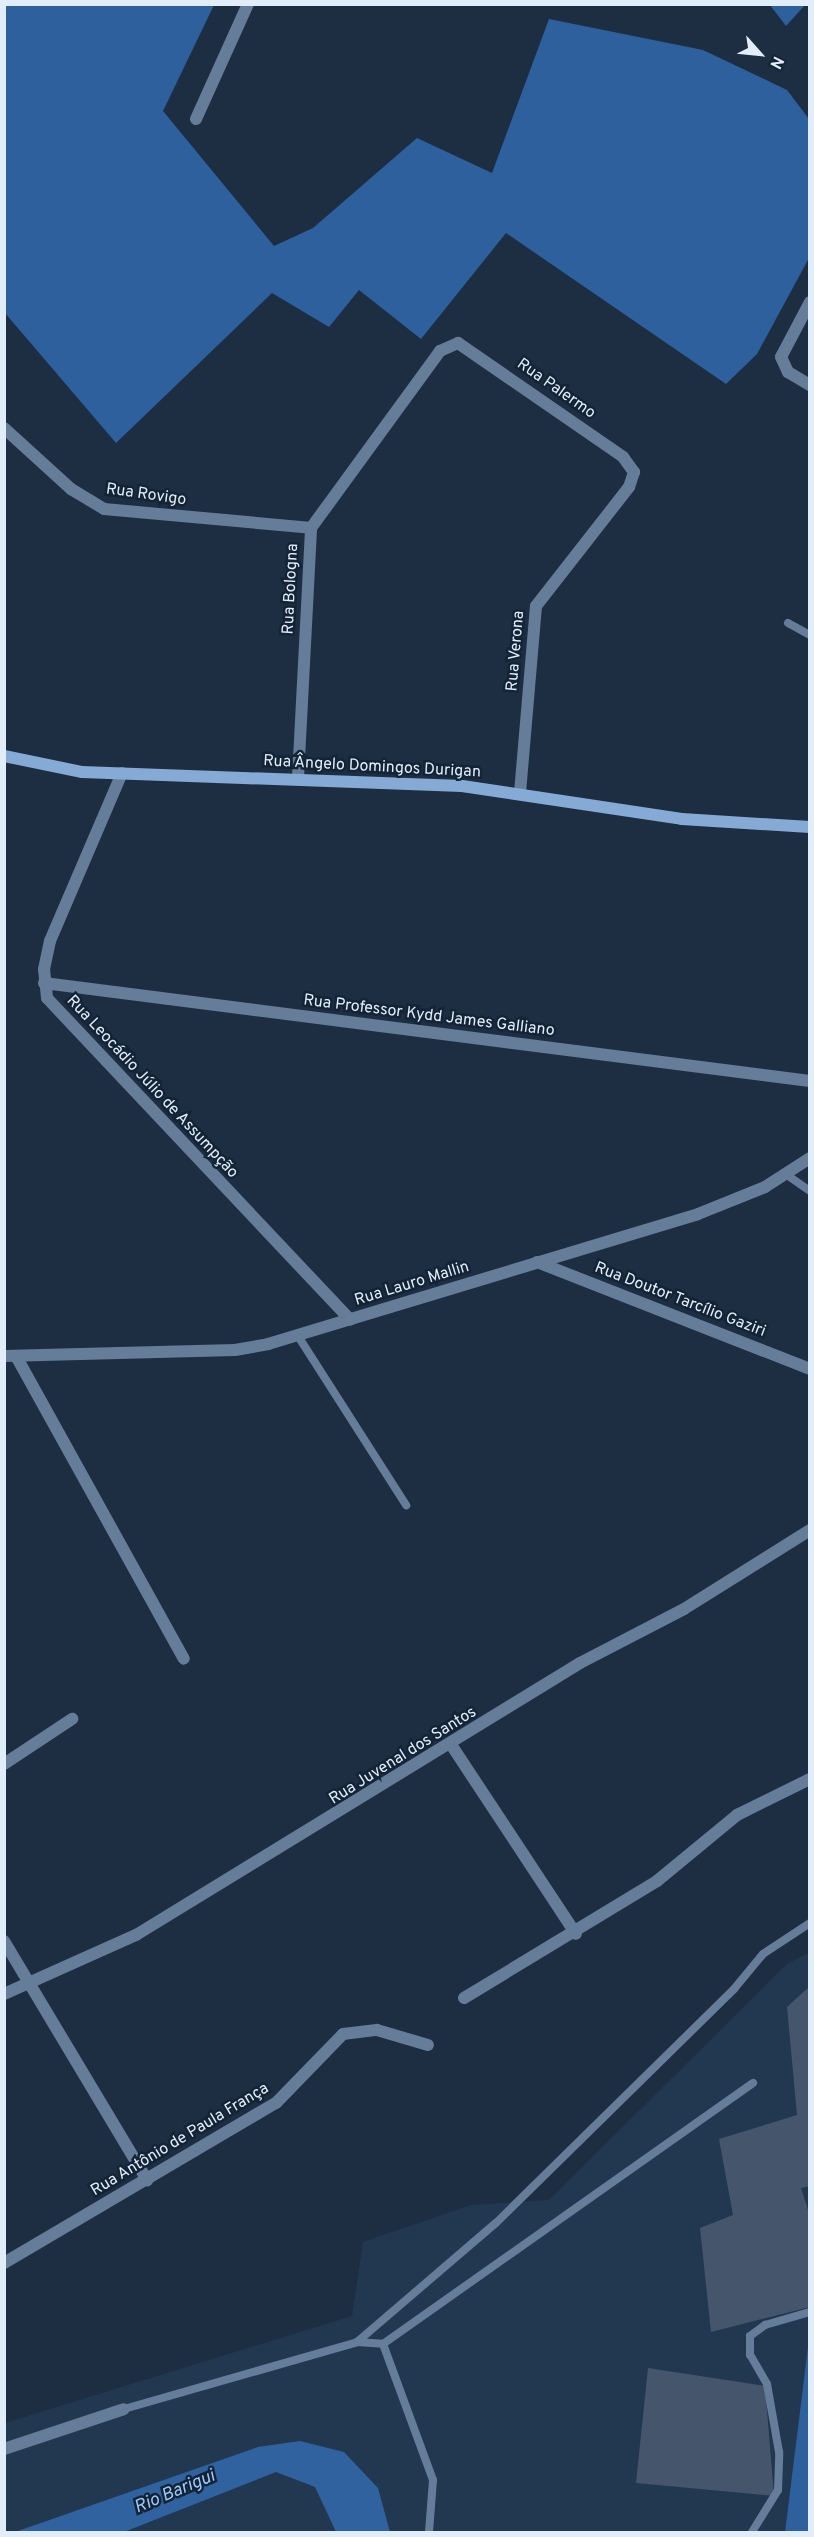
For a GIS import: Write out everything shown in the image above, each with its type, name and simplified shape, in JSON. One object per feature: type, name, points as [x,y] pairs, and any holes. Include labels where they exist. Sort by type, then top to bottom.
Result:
[{"type":"street","points":[[196,119],[248,4]]},
{"type":"street","points":[[810,303],[781,357],[788,372],[810,385]]},
{"type":"street","name":"Rua Palermo","points":[[452,343],[464,345],[623,457],[634,472]]},
{"type":"street","name":"Rua Bologna","points":[[297,778],[311,528],[440,351],[452,343]]},
{"type":"street","name":"Rua Rovigo","points":[[4,428],[71,489],[104,509],[311,528]]},
{"type":"street","name":"Rua Verona","points":[[520,794],[536,606],[629,488],[634,472]]},
{"type":"street","name":"Rua Ângelo Domingos Durigan","points":[[4,756],[52,768],[122,773],[297,778],[520,794],[682,819],[810,827]]},
{"type":"street","name":"Rua Leocádio Júlio de Assumpção","points":[[122,773],[50,941],[44,982],[55,1010],[350,1320]]},
{"type":"street","name":"Rua Professor Kydd James Galliano","points":[[44,982],[810,1081]]},
{"type":"street","name":"Rua Lauro Mallin","points":[[10,1356],[235,1350],[298,1336],[698,1214],[787,1175],[810,1158]]},
{"type":"street","name":"Rua Doutor Tarcílio Gaziri","points":[[537,1262],[810,1369]]},
{"type":"street","points":[[10,1356],[184,1659]]},
{"type":"street","name":"Rua Juvenal dos Santos","points":[[4,1994],[29,1980],[136,1935],[452,1746],[588,1658],[692,1604],[810,1530]]},
{"type":"street","points":[[4,1764],[72,1719]]},
{"type":"street","points":[[452,1746],[576,1934]]},
{"type":"street","points":[[464,1998],[576,1934],[673,1870],[737,1815],[810,1779]]},
{"type":"street","points":[[4,1941],[147,2180]]},
{"type":"street","name":"Rua Antônio de Paula França","points":[[4,2263],[285,2097],[343,2034],[377,2030],[428,2045]]},
{"type":"street","points":[[4,2449],[124,2409]]},
{"type":"lane","points":[[788,623],[810,635]]},
{"type":"lane","points":[[787,1175],[810,1191]]},
{"type":"lane","points":[[298,1336],[406,1505]]},
{"type":"lane","points":[[357,2342],[496,2223],[734,1989],[763,1954],[810,1923]]},
{"type":"lane","points":[[124,2409],[357,2342],[383,2344],[753,2082]]},
{"type":"lane","points":[[752,2532],[778,2490],[779,2452],[767,2384],[750,2355],[750,2336],[765,2325],[810,2312]]},
{"type":"lane","points":[[383,2344],[433,2480],[429,2532]]},
{"type":"shaded area","points":[[4,5],[214,5],[163,111],[274,246],[313,228],[417,138],[492,173],[549,19],[703,50],[787,90],[809,119],[809,258],[757,354],[726,384],[506,233],[421,339],[359,290],[329,327],[272,293],[116,443],[5,313]]},
{"type":"shaded area","points":[[770,5],[805,5],[786,26]]},
{"type":"shaded area","points":[[809,1953],[810,2339],[785,2532],[5,2532],[5,2423],[352,2316],[363,2242],[471,2205],[549,2200],[787,1964]]},
{"type":"shaded area","points":[[809,2339],[809,2532],[785,2532]]},
{"type":"water","name":"Rio Barigui","points":[[300,2441],[344,2452],[378,2488],[390,2532],[336,2532],[315,2487],[276,2472],[124,2532],[15,2532],[258,2447]]},
{"type":"building","points":[[810,1986],[810,2186],[801,2188],[810,2216],[810,2307],[711,2332],[700,2228],[733,2215],[719,2139],[797,2115],[787,2007]]},
{"type":"building","points":[[648,2368],[765,2386],[774,2496],[636,2483]]}]
